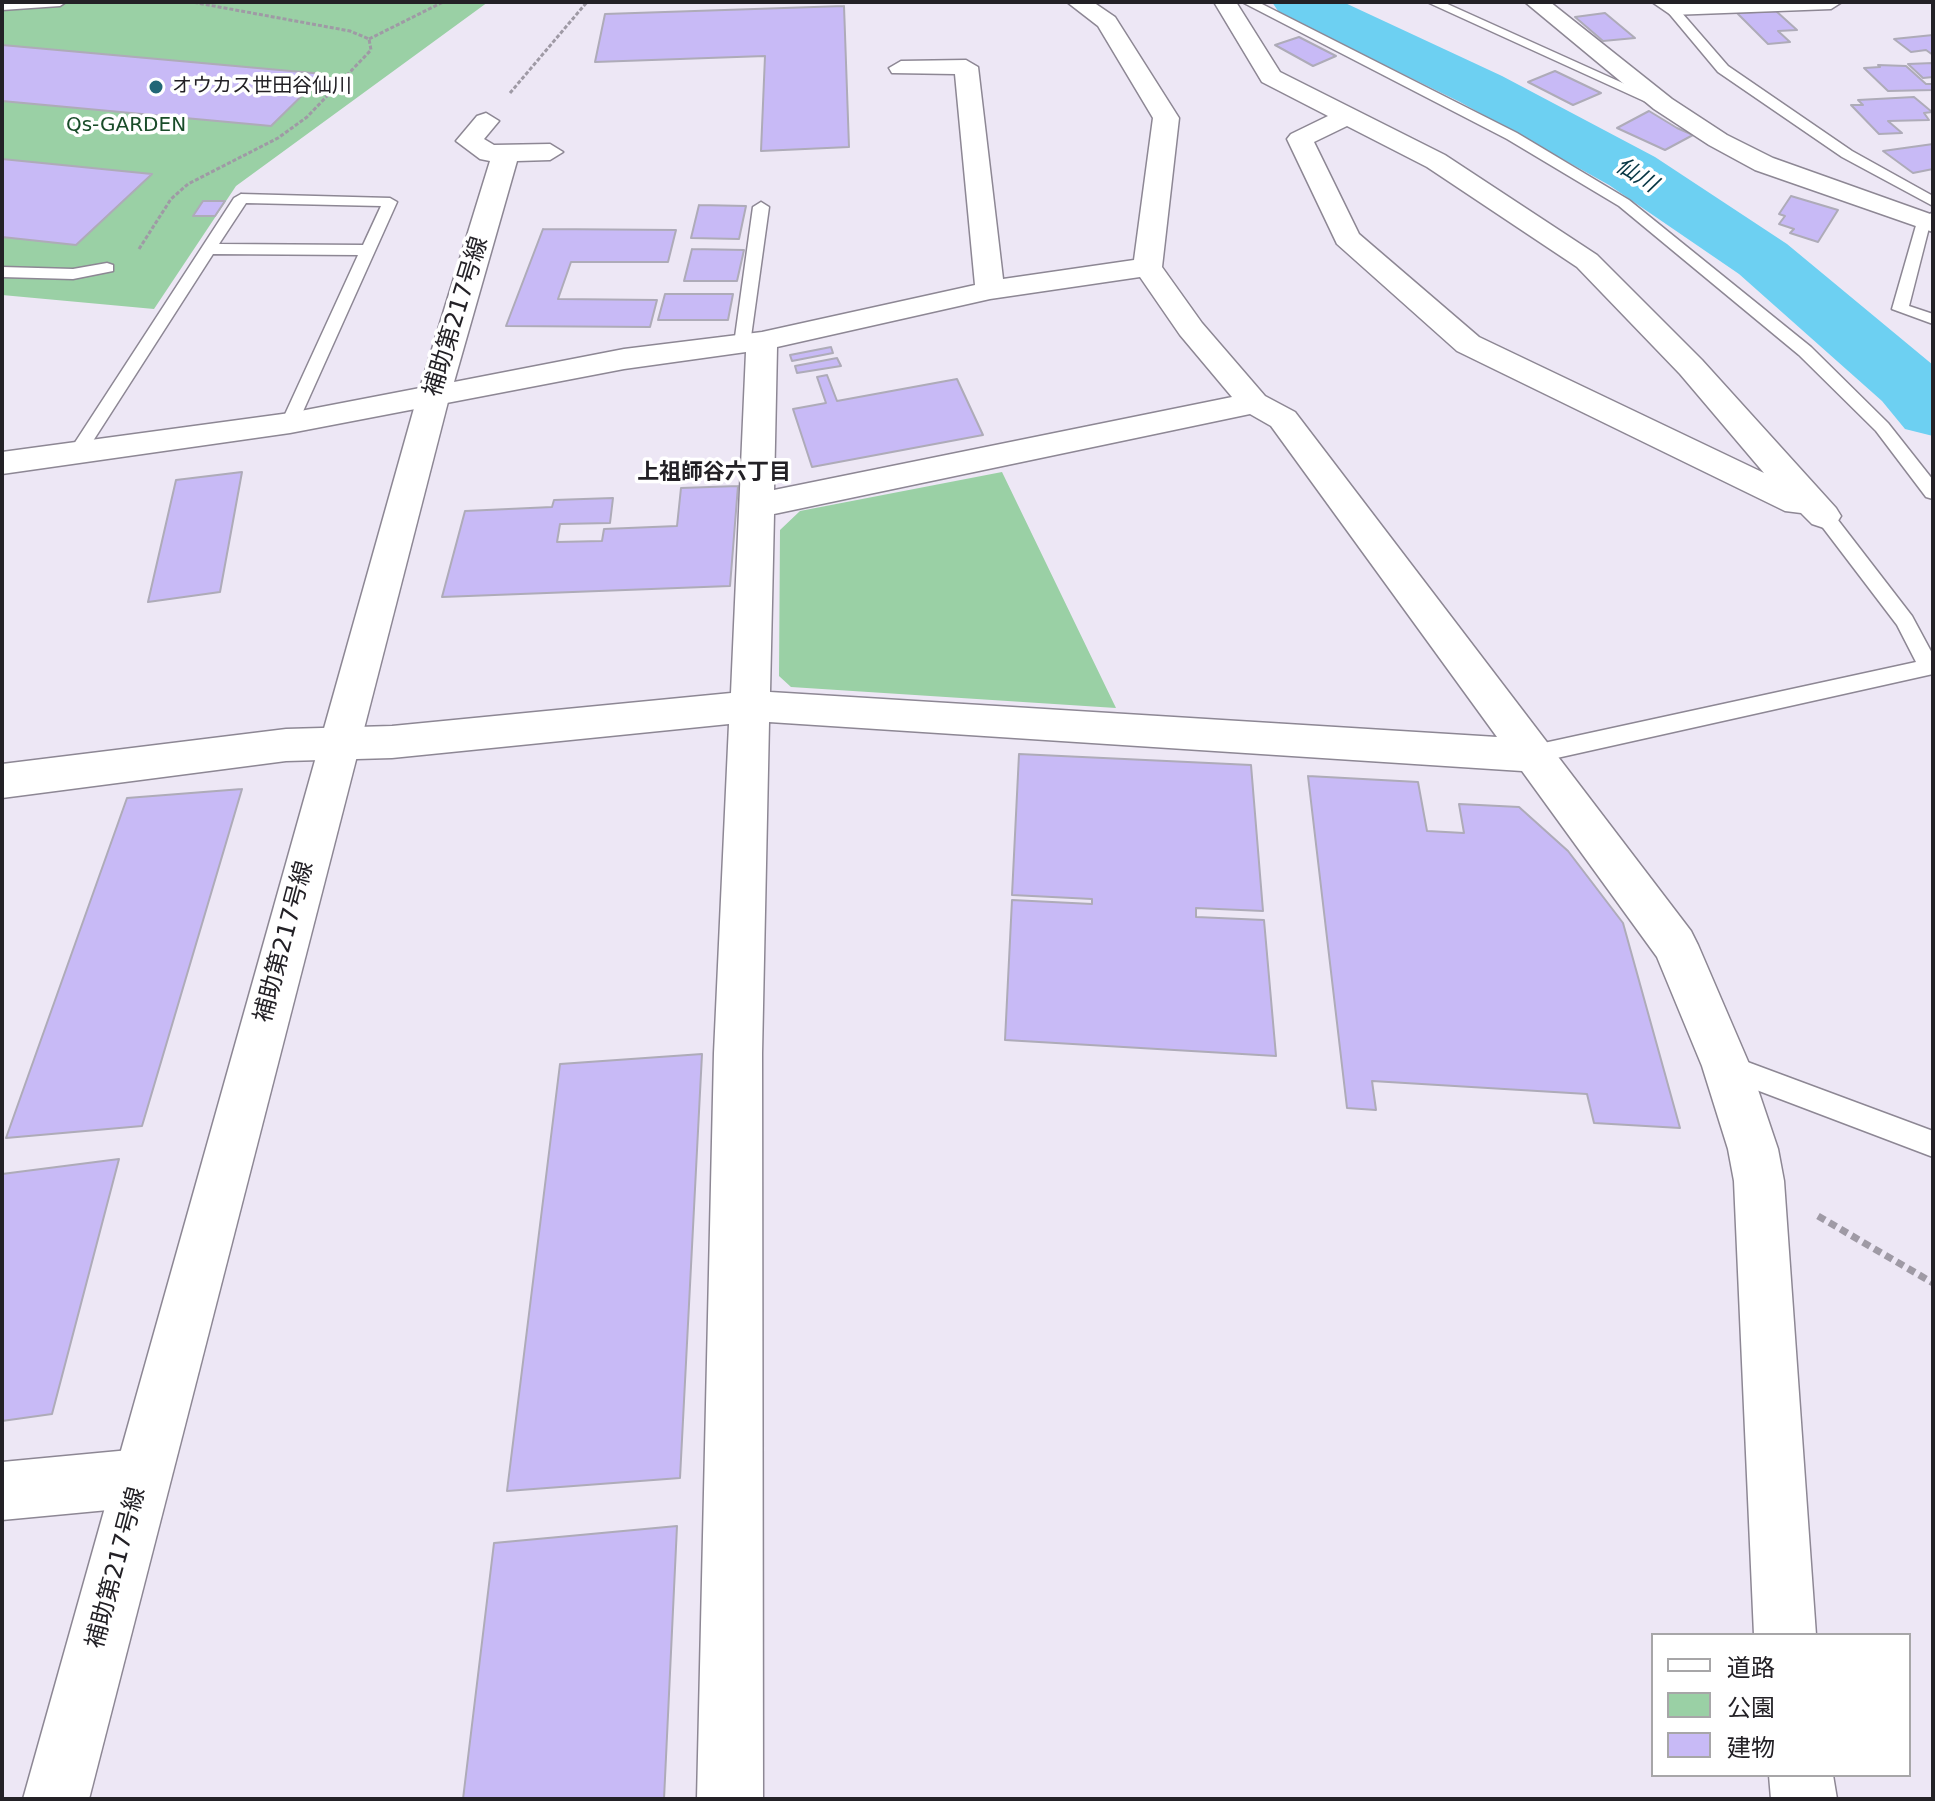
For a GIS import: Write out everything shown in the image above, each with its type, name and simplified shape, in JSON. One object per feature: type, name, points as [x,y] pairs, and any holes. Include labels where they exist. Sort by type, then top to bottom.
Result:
[{"type":"street","points":[[1078,2],[1107,22],[1166,118],[1148,267],[1191,329],[1254,403],[1283,419],[1530,755],[1675,945],[1726,1066],[1753,1149],[1759,1181],[1785,1633]]},
{"type":"street","points":[[1225,2],[1271,77],[1436,161],[1587,261],[1691,367],[1766,455],[1824,516]]},
{"type":"street","points":[[1536,2],[1696,128],[1764,164],[1931,216]]},
{"type":"street","points":[[1667,5],[1831,2]]},
{"type":"street","points":[[901,68],[966,67],[990,290]]},
{"type":"street","points":[[1347,116],[1300,139],[1347,238],[1468,344],[1824,516]]},
{"type":"street","points":[[486,121],[469,141],[489,153],[550,152]]},
{"type":"street","name":"補助第217号線","points":[[56,1799],[338,744],[434,394],[506,153]]},
{"type":"street","points":[[2,463],[290,423],[624,359],[752,342],[990,290],[1148,267]]},
{"type":"street","points":[[730,1799],[738,1053],[758,505],[752,342]]},
{"type":"street","points":[[758,505],[1254,403]]},
{"type":"street","points":[[2,781],[286,745],[392,742],[752,706],[1530,755]]},
{"type":"street","points":[[2,1491],[140,1478]]},
{"type":"street","points":[[1801,1777],[1804,1799]]},
{"type":"lane","points":[[2,6],[60,2]]},
{"type":"lane","points":[[1248,2],[1512,136],[1624,203],[1805,351],[1882,427],[1933,493]]},
{"type":"lane","points":[[1433,2],[1663,104]]},
{"type":"lane","points":[[1667,5],[1723,69],[1931,216],[1900,309],[1933,319]]},
{"type":"lane","points":[[78,451],[241,198],[390,202],[290,423]]},
{"type":"lane","points":[[752,342],[761,207]]},
{"type":"lane","points":[[208,249],[368,250]]},
{"type":"lane","points":[[2,272],[73,274],[107,268]]},
{"type":"lane","points":[[1530,755],[1929,667],[1905,621],[1824,516]]},
{"type":"lane","points":[[1726,1066],[1933,1144]]},
{"type":"path","points":[[192,2],[350,31],[369,39],[443,2]]},
{"type":"path","points":[[486,121],[587,2]]},
{"type":"path","points":[[107,268],[139,249],[171,199],[188,184],[225,162],[278,138],[307,117],[371,50],[369,39]]},
{"type":"path","points":[[1759,1181],[1933,1283]]},
{"type":"green space","name":"Qs-GARDEN","points":[[2,2],[488,2],[236,186],[154,309],[2,295]]},
{"type":"green space","points":[[1002,472],[1116,708],[791,687],[779,676],[780,530],[800,511]]},
{"type":"building","points":[[844,6],[849,147],[761,151],[765,56],[595,62],[605,14]]},
{"type":"building","points":[[1776,11],[1797,30],[1778,31],[1790,42],[1768,44],[1737,13]]},
{"type":"building","points":[[1605,13],[1635,38],[1603,41],[1575,17]]},
{"type":"building","points":[[1933,35],[1933,55],[1926,50],[1911,52],[1894,39]]},
{"type":"building","points":[[1299,37],[1336,56],[1313,66],[1275,45]]},
{"type":"building","name":"オウカス世田谷仙川","points":[[2,45],[324,74],[271,126],[2,101]]},
{"type":"building","points":[[1933,63],[1933,77],[1923,78],[1908,64]]},
{"type":"building","points":[[1878,65],[1906,66],[1926,84],[1933,84],[1933,90],[1888,91],[1864,68],[1880,67]]},
{"type":"building","points":[[1555,71],[1601,93],[1573,105],[1528,82]]},
{"type":"building","points":[[1914,97],[1932,112],[1924,113],[1929,120],[1888,121],[1902,133],[1879,134],[1851,105],[1863,105],[1858,100]]},
{"type":"building","points":[[1649,111],[1693,135],[1665,150],[1617,128]]},
{"type":"building","points":[[1933,144],[1933,169],[1913,173],[1883,151]]},
{"type":"building","points":[[2,159],[152,174],[76,245],[2,237]]},
{"type":"building","points":[[1791,196],[1838,210],[1818,242],[1790,233],[1794,229],[1779,224],[1785,216],[1779,214]]},
{"type":"building","points":[[203,201],[225,201],[215,216],[193,216]]},
{"type":"building","points":[[699,205],[746,206],[739,239],[691,238]]},
{"type":"building","points":[[543,229],[676,230],[668,262],[571,262],[558,299],[657,300],[650,327],[506,326]]},
{"type":"building","points":[[692,249],[744,250],[737,281],[684,281]]},
{"type":"building","points":[[665,294],[733,294],[728,320],[658,320]]},
{"type":"building","points":[[831,347],[833,353],[792,361],[790,355]]},
{"type":"building","points":[[837,358],[841,366],[797,373],[795,366]]},
{"type":"building","points":[[827,375],[837,401],[957,379],[983,435],[812,467],[793,409],[826,403],[817,377]]},
{"type":"building","points":[[242,472],[220,592],[148,602],[176,480]]},
{"type":"building","points":[[738,486],[730,586],[442,597],[465,511],[552,507],[554,500],[613,498],[610,523],[560,524],[557,542],[602,541],[604,529],[677,526],[681,488]]},
{"type":"building","points":[[1019,754],[1251,765],[1263,911],[1196,908],[1196,917],[1264,920],[1276,1056],[1005,1040],[1012,900],[1092,904],[1092,899],[1012,895]]},
{"type":"building","points":[[1308,776],[1418,782],[1427,831],[1464,833],[1459,804],[1519,807],[1568,851],[1623,923],[1680,1128],[1594,1123],[1587,1094],[1372,1081],[1376,1110],[1347,1108]]},
{"type":"building","points":[[242,789],[142,1126],[6,1138],[127,798]]},
{"type":"building","points":[[702,1054],[680,1478],[507,1491],[560,1064]]},
{"type":"building","points":[[119,1159],[52,1414],[2,1421],[2,1174]]},
{"type":"building","points":[[677,1526],[664,1799],[463,1799],[494,1543]]},
{"type":"waterway","name":"仙川","points":[[1299,2],[1481,89],[1632,171],[1763,259],[1909,384],[1933,411]]},
{"type":"place","name":"オウカス世田谷仙川","points":[[156,87]]},
{"type":"district","name":"上祖師谷六丁目","points":[[714,473]]}]
